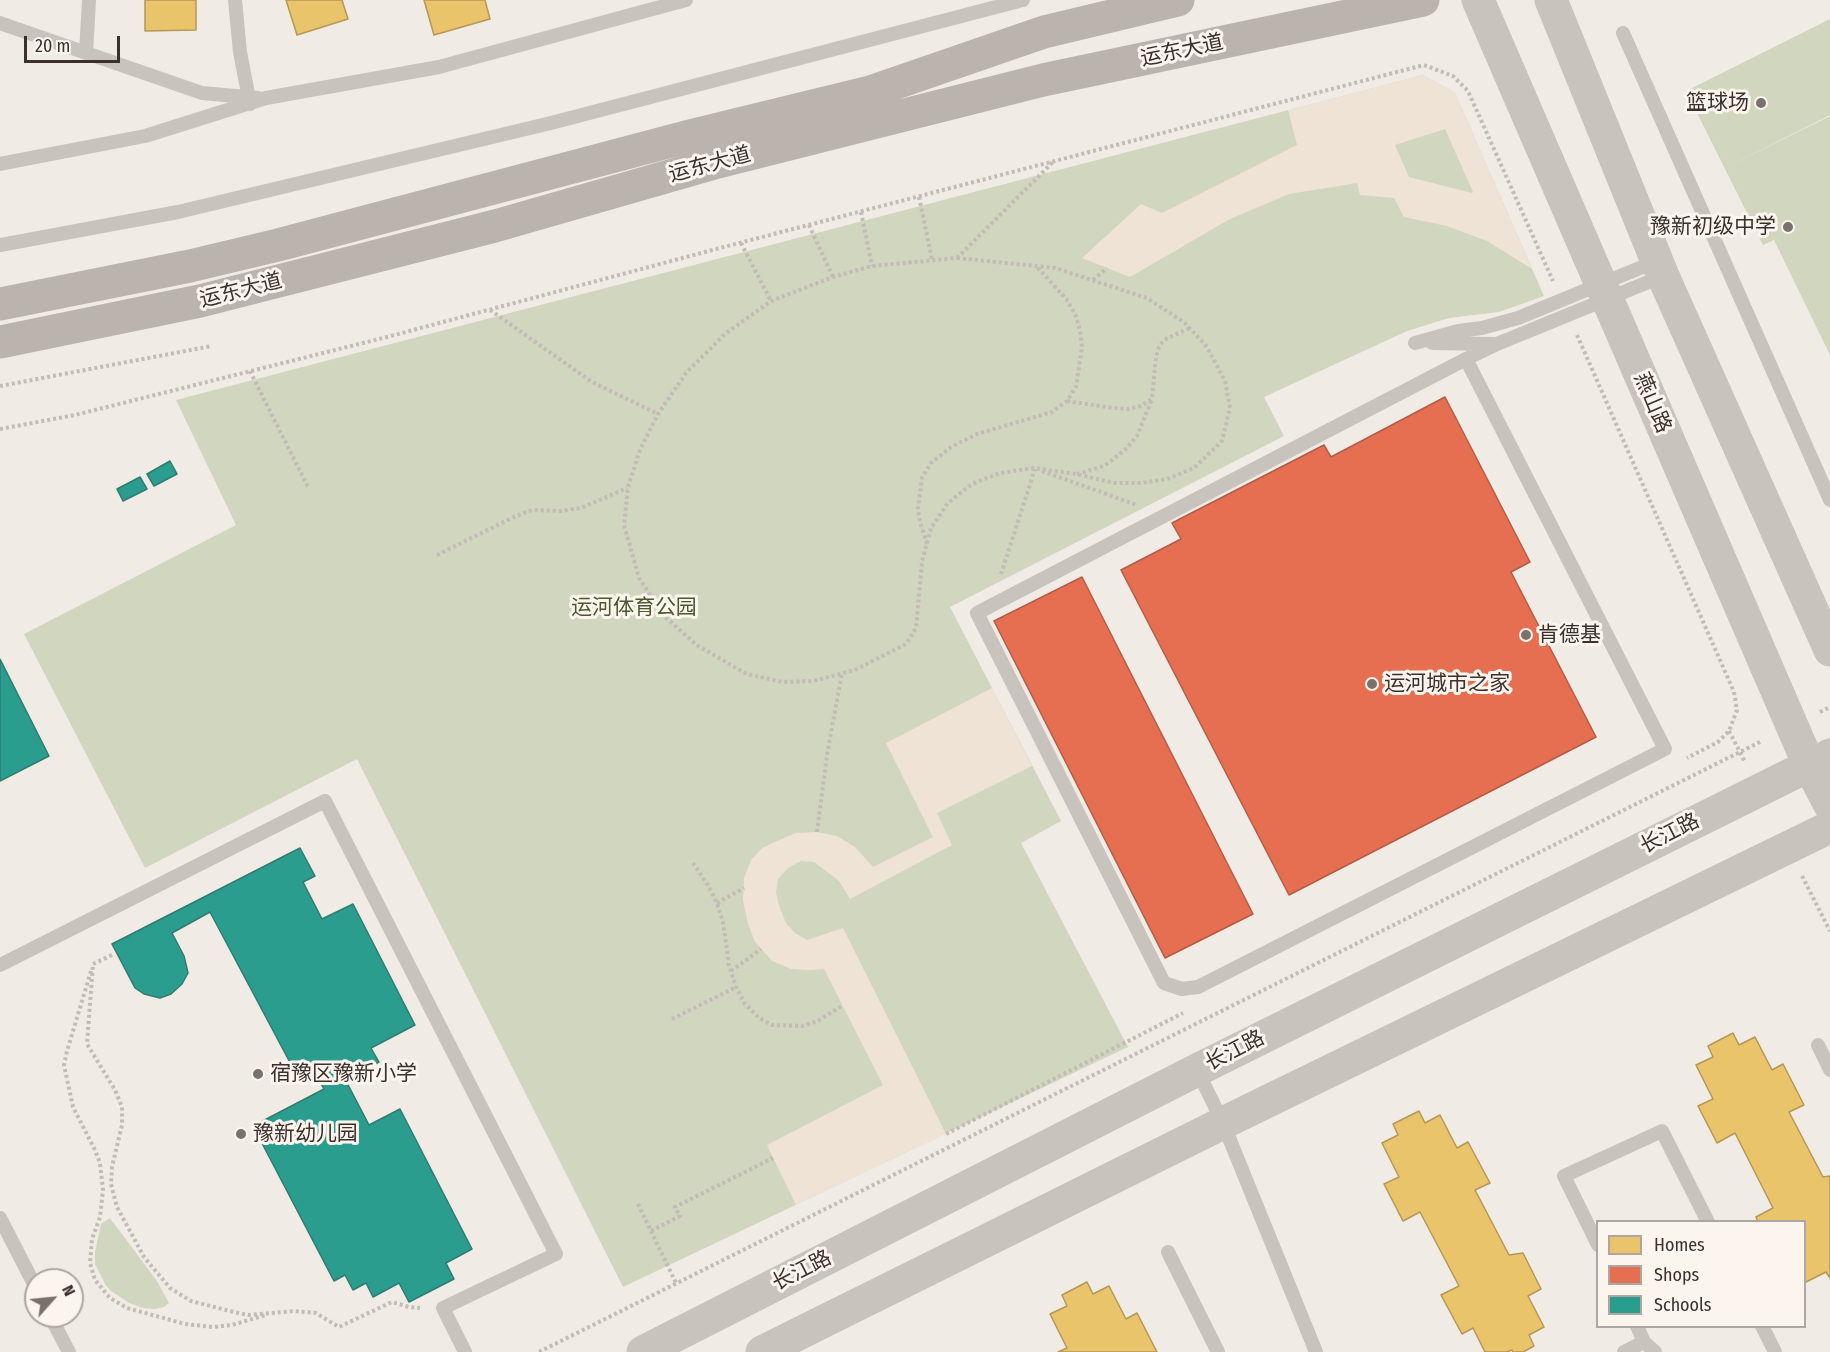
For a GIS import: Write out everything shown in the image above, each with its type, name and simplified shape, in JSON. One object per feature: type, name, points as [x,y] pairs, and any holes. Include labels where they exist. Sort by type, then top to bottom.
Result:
[{"type":"main road","name":"运东大道","points":[[0,304],[190,266],[278,245],[690,136],[870,92],[1044,32],[1178,0]]},
{"type":"main road","name":"运东大道","points":[[0,342],[200,302],[495,226],[718,162],[1044,80],[1423,0]]},
{"type":"street","name":"燕山路","points":[[1478,0],[1792,726],[1819,760],[1830,805]]},
{"type":"street","points":[[1551,0],[1660,268],[1830,650]]},
{"type":"street","name":"长江路","points":[[643,1352],[1197,1070],[1819,760]]},
{"type":"street","points":[[762,1352],[1223,1123],[1830,827]]},
{"type":"lane","points":[[86,53],[88,0]]},
{"type":"lane","points":[[235,0],[240,52],[249,100]]},
{"type":"lane","points":[[0,164],[145,136],[249,100],[439,67],[686,0]]},
{"type":"lane","points":[[0,245],[178,212],[551,123],[1023,0]]},
{"type":"lane","points":[[0,23],[202,93],[249,100]]},
{"type":"lane","points":[[1623,33],[1830,500]]},
{"type":"lane","points":[[1497,344],[1415,343],[1458,331],[1482,328],[1518,318],[1562,301],[1603,292],[1660,268]]},
{"type":"lane","points":[[1466,359],[1665,749],[1198,987],[1182,989],[1164,983],[977,613],[1466,359],[1568,315],[1603,292]]},
{"type":"lane","points":[[1497,344],[1518,318]]},
{"type":"lane","points":[[0,965],[325,801],[556,1254],[442,1308],[465,1352]]},
{"type":"lane","points":[[1818,1045],[1830,1070]]},
{"type":"lane","points":[[1197,1070],[1223,1123],[1316,1352]]},
{"type":"lane","points":[[1596,1241],[1564,1176],[1662,1131],[1707,1220]]},
{"type":"lane","points":[[0,1218],[26,1268]]},
{"type":"lane","points":[[1168,1252],[1218,1352]]},
{"type":"lane","points":[[56,1328],[69,1352]]},
{"type":"lane","points":[[1638,1328],[1644,1342],[1654,1352]]},
{"type":"lane","points":[[1763,1328],[1775,1352]]},
{"type":"lane","points":[[1624,1352],[1644,1342]]},
{"type":"path","points":[[0,429],[75,415],[490,310],[1424,65],[1453,76],[1468,91],[1562,301]]},
{"type":"path","points":[[957,258],[1053,162]]},
{"type":"path","points":[[919,197],[932,259]]},
{"type":"path","points":[[861,212],[872,266]]},
{"type":"path","points":[[809,225],[833,277]]},
{"type":"path","points":[[741,243],[771,301]]},
{"type":"path","points":[[957,258],[1055,268],[1147,298],[1190,328],[1207,347],[1225,381],[1230,408],[1222,441],[1194,468],[1167,479],[1141,483],[1114,483],[1076,474],[1034,468],[1000,473],[972,484],[948,503],[931,528],[922,562],[916,627],[906,644],[855,670],[813,681],[782,682],[747,674],[698,646],[664,617],[639,578],[624,525],[628,487],[640,450],[658,414],[686,373],[725,334],[771,301],[833,277],[872,266],[932,259],[957,258]]},
{"type":"path","points":[[927,544],[918,508],[922,478],[931,464],[951,447],[977,434],[1053,412],[1067,401],[1076,387],[1082,347],[1076,316],[1067,300],[1037,266]]},
{"type":"path","points":[[1093,280],[1107,268]]},
{"type":"path","points":[[490,310],[592,382],[658,414]]},
{"type":"path","points":[[1568,315],[1734,692],[1737,710],[1729,731],[1718,742],[1686,758]]},
{"type":"path","points":[[1076,474],[1104,465],[1125,450],[1141,429],[1152,399],[1159,347],[1164,340],[1190,328]]},
{"type":"path","points":[[0,386],[212,346]]},
{"type":"path","points":[[250,371],[308,487]]},
{"type":"path","points":[[1067,401],[1128,409],[1141,406],[1152,399]]},
{"type":"path","points":[[1034,468],[1166,516]]},
{"type":"path","points":[[991,606],[1034,468]]},
{"type":"path","points":[[437,555],[532,510],[561,511],[581,508],[628,487]]},
{"type":"path","points":[[817,832],[827,755],[842,673]]},
{"type":"path","points":[[539,1352],[1830,707]]},
{"type":"path","points":[[693,864],[717,903],[736,987],[745,1004],[759,1018],[772,1025],[802,1026],[818,1020],[843,1005]]},
{"type":"path","points":[[717,903],[744,888]]},
{"type":"path","points":[[731,971],[761,948]]},
{"type":"path","points":[[111,955],[93,964],[64,1065],[73,1107],[100,1163],[103,1190],[100,1217],[92,1239],[90,1263],[95,1280],[110,1298],[127,1308],[156,1317],[213,1327],[274,1313]]},
{"type":"path","points":[[93,964],[87,1044],[115,1090],[122,1107],[122,1125],[112,1167],[111,1184],[117,1207],[144,1257],[170,1288],[191,1301],[216,1308],[248,1315],[294,1311],[316,1313],[339,1327],[392,1302],[409,1307],[442,1308]]},
{"type":"path","points":[[672,1019],[736,987]]},
{"type":"path","points":[[946,1134],[1188,1011]]},
{"type":"path","points":[[651,1231],[680,1216],[675,1207],[773,1158]]},
{"type":"path","points":[[103,1190],[111,1184]]},
{"type":"path","points":[[638,1204],[676,1283]]},
{"type":"green space","name":"豫新初级中学","points":[[1830,19],[1830,115],[1727,167],[1830,116],[1830,355],[1774,240],[1763,245],[1686,91]]},
{"type":"green space","name":"运河体育公园","points":[[1423,75],[1455,93],[1544,296],[1499,312],[1449,318],[1407,331],[1264,397],[1284,436],[950,607],[1061,821],[1021,843],[1128,1047],[623,1287],[357,759],[145,868],[24,634],[236,525],[176,400]]},
{"type":"green space","points":[[110,1218],[157,1281],[169,1303],[164,1307],[143,1308],[129,1303],[105,1284],[95,1264],[95,1252],[101,1224]]},
{"type":"shaded area","points":[[1423,75],[1455,93],[1532,269],[1487,241],[1447,226],[1404,217],[1394,198],[1360,195],[1357,183],[1289,194],[1230,219],[1130,277],[1082,258],[1141,204],[1162,213],[1297,145],[1288,110]],"holes":[[[1445,129],[1473,192],[1409,177],[1395,145]]]},
{"type":"shaded area","points":[[992,688],[1032,766],[937,813],[952,845],[850,899],[839,881],[814,862],[801,861],[788,868],[778,879],[776,892],[779,906],[786,923],[795,933],[807,940],[843,928],[946,1134],[796,1205],[767,1145],[883,1085],[824,969],[791,969],[772,961],[755,942],[743,900],[744,878],[751,860],[762,848],[795,833],[817,832],[837,836],[855,847],[873,867],[933,837],[886,743]]},
{"type":"building: Homes","points":[[145,0],[196,0],[196,30],[145,31]]},
{"type":"building: Homes","points":[[286,0],[342,0],[348,19],[297,35]]},
{"type":"building: Homes","points":[[424,0],[485,0],[490,19],[434,35]]},
{"type":"building: Homes","points":[[1733,1033],[1739,1045],[1755,1037],[1772,1070],[1783,1064],[1804,1105],[1789,1112],[1823,1177],[1830,1176],[1830,1278],[1826,1272],[1806,1282],[1806,1220],[1757,1220],[1756,1217],[1773,1208],[1735,1133],[1717,1143],[1698,1106],[1713,1099],[1696,1065],[1713,1057],[1708,1046]]},
{"type":"building: Homes","points":[[1419,1111],[1425,1123],[1440,1115],[1457,1148],[1468,1142],[1490,1183],[1475,1190],[1509,1255],[1523,1253],[1541,1289],[1528,1296],[1544,1327],[1529,1335],[1534,1346],[1523,1352],[1512,1350],[1485,1352],[1473,1328],[1462,1334],[1441,1295],[1459,1286],[1420,1212],[1403,1221],[1384,1184],[1399,1177],[1382,1143],[1398,1135],[1393,1124]]},
{"type":"building: Homes","points":[[1087,1282],[1093,1294],[1109,1286],[1126,1319],[1137,1313],[1157,1352],[1058,1352],[1067,1348],[1050,1314],[1067,1306],[1062,1295]]},
{"type":"building: Shops","points":[[1445,397],[1530,562],[1511,572],[1596,737],[1289,895],[1121,570],[1181,539],[1172,523],[1324,445],[1331,457]]},
{"type":"building: Shops","points":[[1082,577],[1253,914],[1165,958],[994,621]]},
{"type":"building: Schools","points":[[170,461],[177,474],[154,486],[147,474]]},
{"type":"building: Schools","points":[[140,477],[147,489],[123,501],[117,489]]},
{"type":"building: Schools","points":[[0,659],[49,756],[0,781]]},
{"type":"building: Schools","points":[[300,848],[315,876],[303,882],[322,919],[353,904],[415,1025],[371,1048],[379,1062],[345,1079],[369,1125],[400,1109],[472,1249],[446,1263],[454,1279],[409,1302],[399,1283],[373,1297],[366,1283],[353,1290],[345,1275],[334,1281],[253,1126],[324,1089],[316,1075],[306,1080],[299,1068],[294,1070],[210,912],[172,933],[184,956],[188,973],[182,984],[171,994],[160,998],[144,994],[135,988],[112,944]]},
{"type":"place","name":"篮球场","points":[[1761,103]]},
{"type":"place","name":"豫新初级中学","points":[[1788,227]]},
{"type":"place","name":"肯德基","points":[[1526,635]]},
{"type":"place","name":"运河城市之家","points":[[1372,684]]},
{"type":"place","name":"宿豫区豫新小学","points":[[258,1074]]},
{"type":"place","name":"豫新幼儿园","points":[[241,1134]]}]
